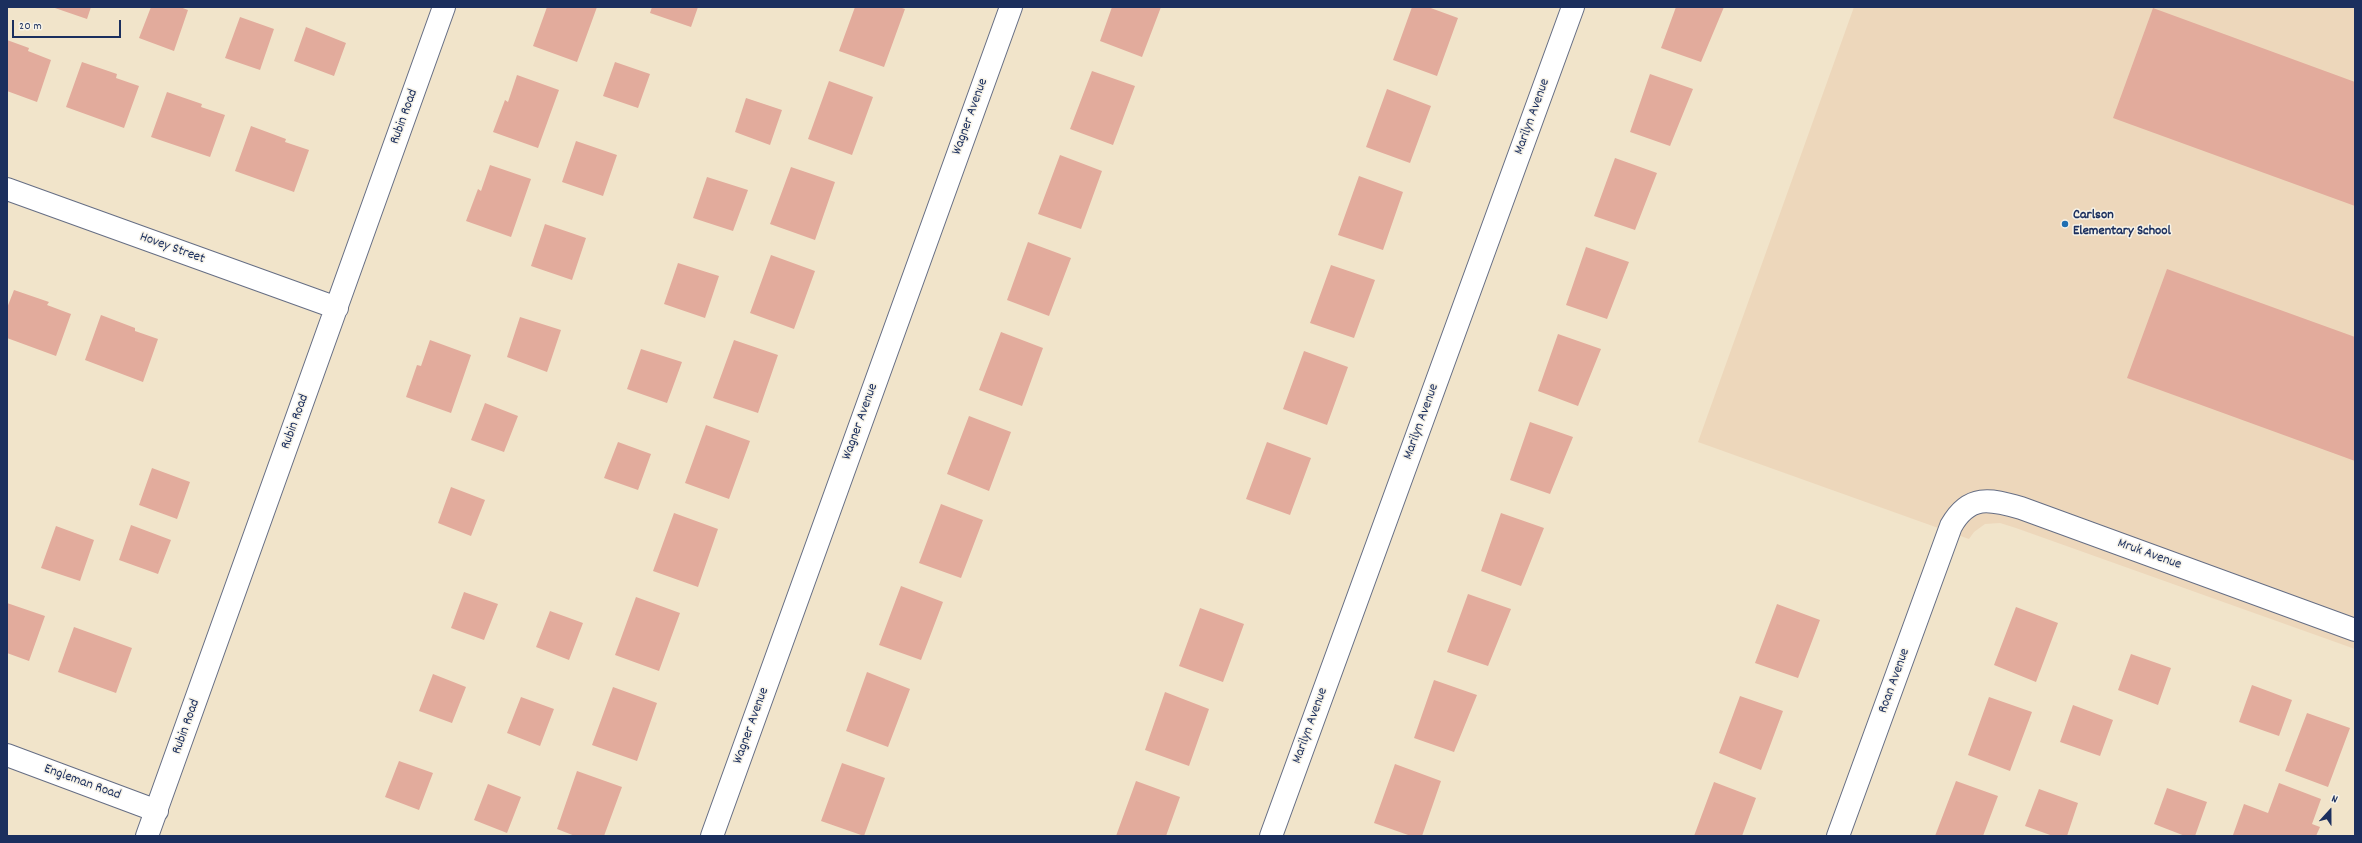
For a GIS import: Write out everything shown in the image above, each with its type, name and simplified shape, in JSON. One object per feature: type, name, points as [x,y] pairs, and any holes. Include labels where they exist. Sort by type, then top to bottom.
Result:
[{"type":"street","name":"Rubin Road","points":[[147,836],[444,7]]},
{"type":"street","name":"Wagner Avenue","points":[[712,836],[1011,7]]},
{"type":"street","name":"Marilyn Avenue","points":[[1271,836],[1573,7]]},
{"type":"street","name":"Hovey Street","points":[[7,189],[337,308]]},
{"type":"street","name":"Mruk Avenue","points":[[1951,526],[1962,509],[1972,503],[1987,500],[2006,504],[2355,630]]},
{"type":"street","name":"Roan Avenue","points":[[1838,836],[1951,526]]},
{"type":"street","name":"Engleman Road","points":[[7,755],[157,811]]},
{"type":"shaded area","name":"Carlson Elementary School","points":[[1854,7],[2355,7],[2355,649],[2016,528],[2000,523],[1985,524],[1974,532],[1969,539],[1698,442]]},
{"type":"building","points":[[52,7],[91,7],[87,19]]},
{"type":"building","points":[[151,7],[180,7],[188,10],[174,51],[139,38]]},
{"type":"building","points":[[547,7],[597,7],[577,62],[533,46]]},
{"type":"building","points":[[652,7],[698,7],[691,27],[650,13]]},
{"type":"building","points":[[855,7],[899,7],[905,9],[884,67],[839,51]]},
{"type":"building","points":[[1112,7],[1161,7],[1142,57],[1100,41]]},
{"type":"building","points":[[1412,7],[1428,7],[1458,18],[1437,76],[1393,60]]},
{"type":"building","points":[[1676,7],[1724,7],[1701,62],[1661,48]]},
{"type":"building","points":[[2153,8],[2355,82],[2355,206],[2113,118]]},
{"type":"building","points":[[240,17],[274,29],[260,70],[225,58]]},
{"type":"building","points":[[306,27],[346,43],[334,76],[294,61]]},
{"type":"building","points":[[7,40],[29,48],[28,51],[51,60],[37,102],[7,91]]},
{"type":"building","points":[[82,62],[117,74],[116,78],[139,86],[124,128],[66,107]]},
{"type":"building","points":[[615,62],[650,74],[638,108],[603,96]]},
{"type":"building","points":[[1092,71],[1135,86],[1113,145],[1070,129]]},
{"type":"building","points":[[1650,74],[1693,89],[1670,146],[1630,132]]},
{"type":"building","points":[[517,75],[559,90],[538,148],[493,132],[505,100],[508,102]]},
{"type":"building","points":[[829,81],[873,97],[852,155],[808,139]]},
{"type":"building","points":[[1387,89],[1431,106],[1410,163],[1366,147]]},
{"type":"building","points":[[167,92],[202,104],[201,107],[225,115],[210,157],[151,137]]},
{"type":"building","points":[[746,98],[782,110],[770,145],[735,132]]},
{"type":"building","points":[[251,126],[286,139],[285,142],[309,150],[294,192],[235,171]]},
{"type":"building","points":[[576,141],[617,155],[603,196],[562,182]]},
{"type":"building","points":[[1060,155],[1102,171],[1081,229],[1038,214]]},
{"type":"building","points":[[1615,158],[1657,173],[1635,230],[1594,216]]},
{"type":"building","points":[[490,165],[531,179],[511,237],[466,221],[478,189],[481,191]]},
{"type":"building","points":[[791,167],[835,182],[815,240],[770,224]]},
{"type":"building","points":[[1359,176],[1403,192],[1383,250],[1338,235]]},
{"type":"building","points":[[707,177],[748,190],[733,231],[693,218]]},
{"type":"building","points":[[545,224],[586,238],[572,280],[531,266]]},
{"type":"building","points":[[1028,242],[1071,258],[1049,316],[1007,300]]},
{"type":"building","points":[[1586,247],[1629,262],[1607,319],[1566,305]]},
{"type":"building","points":[[771,255],[815,271],[794,329],[750,313]]},
{"type":"building","points":[[678,263],[719,276],[705,318],[664,304]]},
{"type":"building","points":[[1331,265],[1375,280],[1354,338],[1310,323]]},
{"type":"building","points":[[2167,269],[2355,337],[2355,461],[2127,378]]},
{"type":"building","points":[[14,290],[49,302],[47,305],[71,314],[56,356],[7,338],[7,308]]},
{"type":"building","points":[[101,315],[135,328],[135,331],[158,339],[143,382],[85,360]]},
{"type":"building","points":[[520,317],[561,330],[547,372],[507,357]]},
{"type":"building","points":[[1001,332],[1043,348],[1022,406],[979,390]]},
{"type":"building","points":[[1558,334],[1601,349],[1578,406],[1538,391]]},
{"type":"building","points":[[430,340],[471,355],[451,413],[406,397],[417,365],[421,366]]},
{"type":"building","points":[[734,340],[778,355],[758,413],[713,398]]},
{"type":"building","points":[[641,349],[682,362],[667,403],[627,389]]},
{"type":"building","points":[[1304,351],[1348,367],[1327,425],[1283,409]]},
{"type":"building","points":[[485,403],[518,416],[504,452],[471,440]]},
{"type":"building","points":[[969,416],[1011,432],[989,491],[947,474]]},
{"type":"building","points":[[1530,422],[1573,437],[1550,494],[1510,480]]},
{"type":"building","points":[[706,425],[750,441],[729,499],[685,483]]},
{"type":"building","points":[[618,442],[651,454],[638,490],[604,478]]},
{"type":"building","points":[[1267,442],[1311,458],[1290,515],[1246,499]]},
{"type":"building","points":[[152,468],[190,482],[177,519],[139,505]]},
{"type":"building","points":[[451,487],[485,500],[471,536],[438,523]]},
{"type":"building","points":[[941,504],[983,520],[961,578],[919,563]]},
{"type":"building","points":[[674,513],[718,529],[698,587],[653,571]]},
{"type":"building","points":[[1501,513],[1544,528],[1521,586],[1481,571]]},
{"type":"building","points":[[131,525],[171,540],[158,574],[119,560]]},
{"type":"building","points":[[56,526],[94,540],[80,581],[41,568]]},
{"type":"building","points":[[901,586],[943,602],[921,660],[879,645]]},
{"type":"building","points":[[464,592],[498,604],[484,640],[451,628]]},
{"type":"building","points":[[1468,594],[1511,609],[1488,666],[1447,652]]},
{"type":"building","points":[[636,597],[680,613],[659,671],[615,655]]},
{"type":"building","points":[[7,603],[45,616],[29,661],[7,653]]},
{"type":"building","points":[[1777,604],[1820,620],[1798,678],[1755,663]]},
{"type":"building","points":[[2016,607],[2058,623],[2036,682],[1994,665]]},
{"type":"building","points":[[1200,608],[1244,624],[1223,682],[1179,666]]},
{"type":"building","points":[[550,611],[583,623],[569,660],[536,647]]},
{"type":"building","points":[[74,627],[132,648],[116,693],[58,672]]},
{"type":"building","points":[[2131,654],[2171,668],[2158,705],[2118,690]]},
{"type":"building","points":[[867,672],[910,689],[888,747],[846,731]]},
{"type":"building","points":[[433,674],[466,687],[452,723],[419,711]]},
{"type":"building","points":[[1434,680],[1477,695],[1454,752],[1414,738]]},
{"type":"building","points":[[2252,685],[2292,700],[2279,736],[2239,722]]},
{"type":"building","points":[[613,687],[657,703],[637,761],[592,745]]},
{"type":"building","points":[[1165,692],[1209,709],[1189,766],[1145,750]]},
{"type":"building","points":[[1740,696],[1783,711],[1761,770],[1719,753]]},
{"type":"building","points":[[521,697],[554,709],[540,746],[507,733]]},
{"type":"building","points":[[1989,697],[2032,712],[2010,771],[1968,755]]},
{"type":"building","points":[[2073,705],[2113,720],[2100,756],[2060,742]]},
{"type":"building","points":[[2307,713],[2350,728],[2328,787],[2285,771]]},
{"type":"building","points":[[399,761],[433,773],[419,810],[385,797]]},
{"type":"building","points":[[842,763],[885,778],[864,836],[821,821]]},
{"type":"building","points":[[1395,764],[1441,781],[1422,836],[1411,836],[1374,823]]},
{"type":"building","points":[[577,771],[622,787],[604,836],[575,836],[557,829]]},
{"type":"building","points":[[1136,781],[1180,797],[1166,836],[1116,836]]},
{"type":"building","points":[[1956,781],[1998,796],[1983,836],[1935,836]]},
{"type":"building","points":[[1714,782],[1756,798],[1742,836],[1694,836]]},
{"type":"building","points":[[2279,783],[2321,799],[2312,824],[2320,827],[2316,836],[2233,835],[2244,804],[2268,813]]},
{"type":"building","points":[[488,784],[521,797],[507,833],[474,820]]},
{"type":"building","points":[[2167,788],[2207,802],[2195,836],[2185,836],[2154,824]]},
{"type":"building","points":[[2039,789],[2078,803],[2067,836],[2053,836],[2025,826]]},
{"type":"place","name":"Carlson Elementary School","points":[[2065,224]]}]
